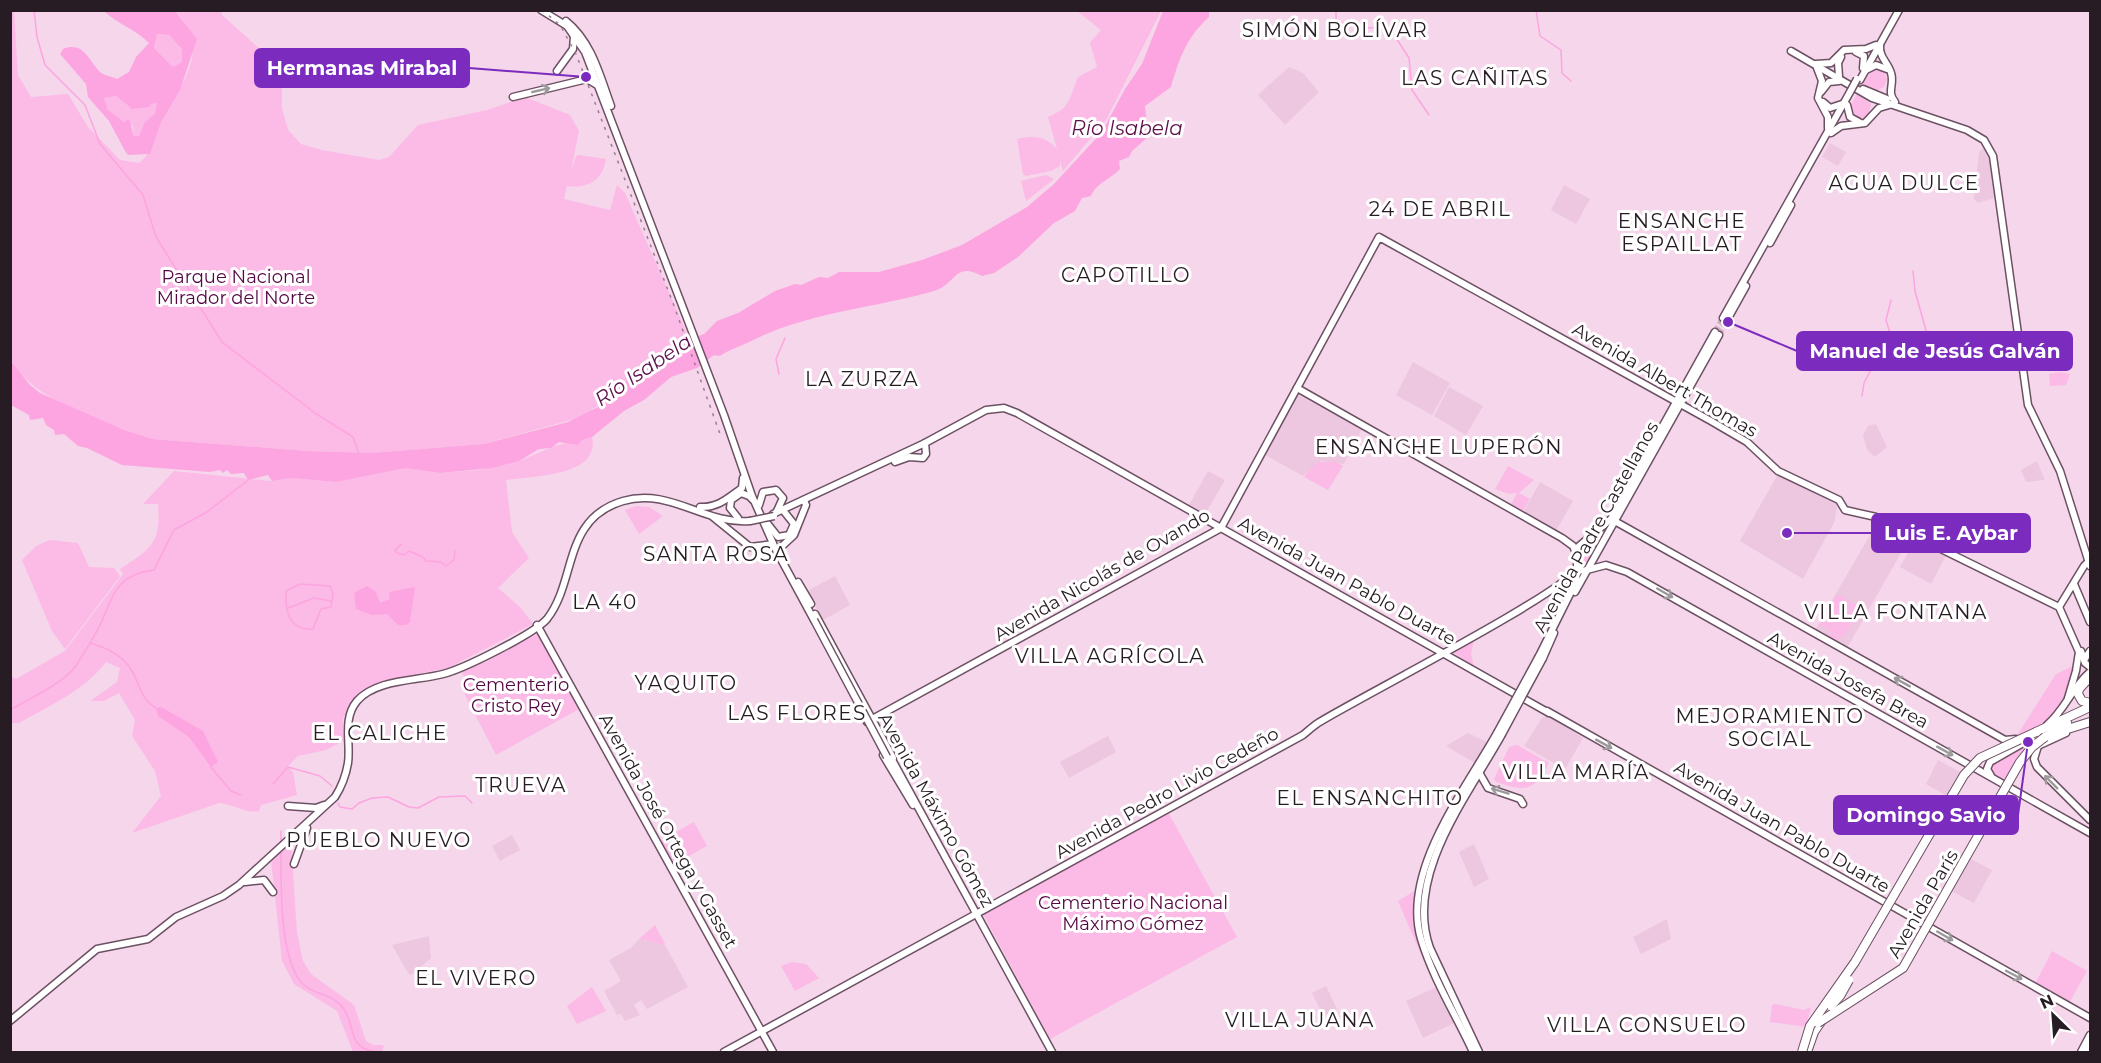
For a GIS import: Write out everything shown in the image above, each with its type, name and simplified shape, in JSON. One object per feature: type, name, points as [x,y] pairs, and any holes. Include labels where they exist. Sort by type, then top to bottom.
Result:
[{"type":"highway","points":[[2088,680],[2079,689],[2079,696],[2082,701],[2091,703]]},
{"type":"highway","points":[[1806,1052],[1815,1028],[1824,1017],[1887,980],[1906,965],[2020,762],[2045,731],[2091,707]]},
{"type":"highway","points":[[1810,1026],[1855,962],[1968,769],[1980,758],[2091,715]]},
{"type":"highway","points":[[2045,731],[2087,723]]},
{"type":"highway","points":[[1828,1008],[1844,990],[1855,962]]},
{"type":"highway","points":[[1806,1052],[1810,1026],[1844,972]]},
{"type":"highway","points":[[1806,1052],[1818,1025],[1849,1004]]},
{"type":"main road","points":[[541,10],[556,18],[574,33],[585,52],[652,220]]},
{"type":"main road","points":[[548,10],[561,16],[576,28],[590,49],[725,415]]},
{"type":"main road","points":[[1725,319],[1897,10]]},
{"type":"main road","points":[[557,71],[573,49],[574,33]]},
{"type":"main road","points":[[1815,65],[1831,63],[1844,50],[1866,49],[1879,44]]},
{"type":"main road","points":[[1879,44],[1880,54],[1891,73],[1890,94],[1894,104]]},
{"type":"main road","points":[[1839,76],[1838,63],[1842,56],[1850,52],[1864,56],[1865,69]]},
{"type":"main road","points":[[1815,65],[1867,93],[1874,107],[1865,121],[1859,122],[1850,117],[1846,103]]},
{"type":"main road","points":[[1815,65],[1867,93],[1967,130],[1981,138],[1993,156],[2031,408],[2058,460],[2090,561],[2059,607],[2079,652],[2078,664],[2068,698]]},
{"type":"main road","points":[[1815,65],[1821,75],[1818,99],[1828,117],[1830,131]]},
{"type":"main road","points":[[1865,69],[1876,65],[1883,66],[1888,70],[1890,78],[1884,90],[1867,93]]},
{"type":"main road","points":[[513,97],[587,79],[596,83],[600,90]]},
{"type":"main road","points":[[1846,103],[1830,108],[1823,102],[1821,93],[1824,87],[1832,81],[1847,83]]},
{"type":"main road","points":[[1830,131],[1841,126],[1865,123],[1879,108],[1894,104]]},
{"type":"main road","name":"Avenida Nicolás de Ovando","points":[[870,721],[1221,528],[1379,237]]},
{"type":"main road","name":"Avenida Albert Thomas","points":[[1379,237],[1747,442],[1778,471],[1839,500],[1845,510],[1876,517],[2059,607]]},
{"type":"main road","name":"Avenida Padre Castellanos","points":[[1541,657],[1571,593],[1579,580],[1589,571],[1614,520],[1717,333]]},
{"type":"main road","points":[[1297,388],[1562,538],[1574,546],[1576,556]]},
{"type":"main road","name":"Avenida Juan Pablo Duarte","points":[[805,501],[925,443],[983,411],[1004,408],[1017,413],[2091,1018]]},
{"type":"main road","name":"Avenida Máximo Gómez","points":[[725,415],[742,468],[773,544],[796,583]]},
{"type":"main road","name":"Avenida Máximo Gómez","points":[[725,415],[757,504]]},
{"type":"main road","points":[[729,431],[729,443]]},
{"type":"main road","name":"Avenida Juan Pablo Duarte","points":[[805,501],[901,459],[923,458],[926,454],[925,443]]},
{"type":"main road","points":[[700,507],[716,506],[742,489],[742,468]]},
{"type":"main road","points":[[738,519],[730,507],[734,497],[745,494],[757,504],[763,492],[776,490],[783,498],[778,513]]},
{"type":"main road","points":[[10,1019],[97,949],[148,939],[176,917],[223,896],[239,885],[328,803],[340,786],[348,764],[349,717],[362,697],[397,683],[450,672],[538,625],[548,617],[557,601],[575,544],[589,524],[609,505],[623,499],[654,493],[738,519],[750,520]]},
{"type":"main road","points":[[623,499],[656,497],[732,521],[750,520],[778,513],[805,501]]},
{"type":"main road","points":[[779,549],[795,533],[805,501]]},
{"type":"main road","points":[[708,513],[750,547],[773,544]]},
{"type":"main road","points":[[766,525],[778,537],[789,536],[794,524],[778,513]]},
{"type":"main road","points":[[750,520],[740,530],[741,537],[749,545],[762,541],[766,525]]},
{"type":"main road","points":[[1614,520],[2005,740],[2045,731]]},
{"type":"main road","name":"Avenida Padre Castellanos","points":[[1499,734],[1579,580],[1576,556],[1578,547],[1591,534],[1614,520]]},
{"type":"main road","name":"Avenida Máximo Gómez","points":[[766,525],[914,805],[1051,1053]]},
{"type":"main road","points":[[1562,538],[1576,541],[1602,531],[1606,538]]},
{"type":"main road","name":"Avenida Josefa Brea","points":[[1589,571],[1606,565],[1627,572],[2091,834]]},
{"type":"main road","points":[[1578,567],[1583,571],[1589,571]]},
{"type":"main road","name":"Avenida Pedro Livio Cedeño","points":[[724,1053],[1293,740],[1321,721],[1444,653],[1549,591],[1574,575],[1578,567]]},
{"type":"main road","points":[[1549,591],[1579,580]]},
{"type":"main road","points":[[796,583],[914,805]]},
{"type":"main road","points":[[2074,584],[2091,622]]},
{"type":"main road","points":[[1564,585],[1569,586],[1571,593]]},
{"type":"main road","name":"Avenida José Ortega y Gasset","points":[[538,625],[772,1053]]},
{"type":"main road","points":[[2075,643],[2084,660],[2091,667]]},
{"type":"main road","points":[[2084,660],[2091,651]]},
{"type":"main road","points":[[1994,779],[1987,772],[1990,762],[2045,731],[2061,710],[2074,687],[2091,672]]},
{"type":"main road","points":[[2087,723],[2038,746],[2034,759],[2037,767],[2091,820]]},
{"type":"main road","points":[[1971,766],[2045,731]]},
{"type":"main road","points":[[1459,1017],[1427,940],[1423,900],[1432,861],[1480,774],[1499,734]]},
{"type":"main road","points":[[1479,1052],[1464,1027],[1421,938],[1417,913],[1419,889],[1433,845],[1499,734]]},
{"type":"main road","points":[[1806,1052],[1808,1026],[1828,1008],[1840,992],[1971,766],[1980,757],[2016,739]]},
{"type":"main road","name":"Avenida París","points":[[1849,1004],[1900,973],[1929,927],[2007,786],[2023,760],[2038,746]]},
{"type":"main road","points":[[1480,774],[1488,788],[1520,799],[1523,804]]},
{"type":"main road","points":[[288,806],[316,808],[328,803]]},
{"type":"main road","points":[[294,864],[302,836],[313,817]]},
{"type":"main road","points":[[20,1011],[92,948],[105,943],[135,940],[146,936],[174,914],[230,888],[261,864]]},
{"type":"main road","points":[[239,885],[252,879],[264,880],[273,892]]},
{"type":"main road","points":[[1464,1027],[1473,1053]]},
{"type":"main road","points":[[2081,1053],[2091,1035]]},
{"type":"main road","points":[[2087,1053],[2091,1046]]},
{"type":"shaded area","points":[[1289,67],[1303,73],[1319,92],[1285,125],[1258,95]]},
{"type":"shaded area","points":[[1830,143],[1846,152],[1838,166],[1822,157]]},
{"type":"shaded area","points":[[1987,146],[1993,161],[1997,197],[1978,203],[1974,199],[1979,152]]},
{"type":"shaded area","points":[[1564,185],[1590,199],[1576,224],[1551,210]]},
{"type":"shaded area","points":[[1413,362],[1450,383],[1432,415],[1396,395]]},
{"type":"shaded area","points":[[1449,387],[1483,406],[1466,435],[1434,416]]},
{"type":"shaded area","points":[[1296,394],[1362,429],[1344,464],[1321,461],[1303,476],[1265,455]]},
{"type":"shaded area","points":[[1876,424],[1887,447],[1875,457],[1867,450],[1863,435],[1868,426]]},
{"type":"shaded area","points":[[2037,461],[2045,480],[2026,482],[2021,470]]},
{"type":"shaded area","points":[[1208,471],[1225,480],[1205,514],[1189,505]]},
{"type":"shaded area","points":[[1778,474],[1837,503],[1835,521],[1803,579],[1740,541]]},
{"type":"shaded area","points":[[1540,482],[1573,501],[1556,531],[1523,513]]},
{"type":"shaded area","points":[[1878,521],[1910,537],[1847,648],[1815,630]]},
{"type":"shaded area","points":[[1917,537],[1948,552],[1931,584],[1900,567]]},
{"type":"shaded area","points":[[835,576],[850,605],[823,620],[807,591]]},
{"type":"shaded area","points":[[1549,716],[1583,738],[1565,769],[1524,746],[1542,718]]},
{"type":"shaded area","points":[[1468,733],[1487,742],[1475,763],[1446,746]]},
{"type":"shaded area","points":[[1108,736],[1116,752],[1069,778],[1060,762]]},
{"type":"shaded area","points":[[1938,760],[1962,773],[1947,796],[1926,784]]},
{"type":"shaded area","points":[[512,835],[520,850],[500,861],[492,846]]},
{"type":"shaded area","points":[[1474,844],[1489,879],[1474,887],[1459,852]]},
{"type":"shaded area","points":[[1969,858],[1992,870],[1974,903],[1951,891]]},
{"type":"shaded area","points":[[1667,919],[1671,939],[1641,954],[1633,937]]},
{"type":"shaded area","points":[[429,936],[431,958],[411,975],[392,945]]},
{"type":"shaded area","points":[[639,939],[665,945],[688,987],[647,1009],[641,1000],[634,1005],[640,1015],[625,1021],[621,1014],[617,1015],[604,991],[621,981],[609,960],[631,948]]},
{"type":"shaded area","points":[[1326,986],[1337,1009],[1323,1016],[1312,993]]},
{"type":"shaded area","points":[[1439,986],[1456,1022],[1423,1038],[1406,1001]]},
{"type":"green space","name":"Parque Nacional Mirador del Norte","points":[[10,11],[14,11],[18,75],[31,97],[68,94],[88,127],[120,160],[139,163],[148,154],[160,123],[190,67],[192,40],[186,26],[175,11],[221,11],[222,15],[270,58],[282,76],[282,108],[288,130],[301,144],[322,150],[379,160],[389,157],[418,125],[487,110],[525,97],[570,115],[579,131],[571,171],[576,156],[606,159],[598,178],[582,186],[567,186],[564,199],[610,210],[617,185],[625,193],[690,340],[639,375],[632,376],[604,402],[578,418],[484,444],[371,453],[308,451],[152,439],[138,436],[67,406],[34,386],[11,360]]},
{"type":"green space","points":[[1077,11],[1161,11],[1106,120],[1063,171],[1060,161],[1060,166],[1051,171],[1026,176],[1023,174],[1017,139],[1029,137],[1044,139],[1057,149],[1048,117],[1056,114],[1065,106],[1078,77],[1097,67],[1090,43],[1101,30]]},
{"type":"green space","points":[[157,34],[169,35],[182,49],[182,62],[173,67],[154,48]]},
{"type":"green space","points":[[1874,68],[1884,70],[1887,79],[1884,87],[1876,91],[1862,85]]},
{"type":"green space","points":[[1857,94],[1871,104],[1869,114],[1863,119],[1852,115],[1850,106]]},
{"type":"green space","points":[[116,96],[129,107],[158,103],[155,114],[145,123],[139,136],[134,136],[133,126],[118,119],[105,104],[104,98]]},
{"type":"green space","points":[[1046,175],[1054,179],[1026,201],[1021,181]]},
{"type":"green space","points":[[2060,372],[2070,374],[2066,385],[2050,386],[2049,374]]},
{"type":"green space","points":[[592,437],[592,450],[586,460],[575,467],[547,475],[506,480],[512,532],[529,558],[498,588],[520,607],[533,624],[448,668],[396,678],[358,693],[343,718],[343,741],[326,750],[298,756],[288,766],[293,772],[297,795],[261,805],[259,811],[254,812],[219,803],[132,833],[161,796],[155,771],[132,736],[135,720],[119,693],[104,701],[90,701],[117,682],[120,668],[106,662],[88,681],[66,697],[19,723],[11,723],[11,676],[16,679],[65,651],[123,574],[120,569],[152,543],[158,528],[158,504],[143,504],[174,471],[271,481],[290,478],[336,482],[406,468],[440,473],[477,470],[519,461],[566,443],[578,445],[582,440]]},
{"type":"green space","points":[[1319,462],[1336,462],[1343,466],[1328,490],[1304,477]]},
{"type":"green space","points":[[1508,466],[1534,480],[1519,493],[1530,499],[1523,511],[1511,504],[1517,493],[1509,494],[1495,489]]},
{"type":"green space","points":[[636,506],[649,507],[663,516],[639,534],[625,510]]},
{"type":"green space","points":[[1607,525],[1609,526],[1588,569],[1580,567],[1580,548]]},
{"type":"green space","points":[[50,540],[78,543],[89,567],[114,568],[120,576],[65,649],[52,631],[22,560],[36,546]]},
{"type":"green space","points":[[1837,594],[1861,608],[1843,638],[1832,632],[1839,637],[1837,641],[1829,636],[1831,632],[1819,625]]},
{"type":"green space","name":"Cementerio Cristo Rey","points":[[539,633],[581,708],[496,755],[465,695],[464,689],[467,683],[461,670],[478,661],[484,663]]},
{"type":"green space","points":[[1474,639],[1471,654],[1474,667],[1453,652]]},
{"type":"green space","points":[[2077,664],[2069,691],[2057,710],[2041,725],[2016,737],[2056,674]]},
{"type":"green space","points":[[2049,731],[2005,784],[1994,778],[1989,767],[1994,761]]},
{"type":"green space","points":[[1517,745],[1549,763],[1538,780],[1528,787],[1515,787],[1496,782],[1494,779],[1509,747]]},
{"type":"green space","name":"Cementerio Nacional Máximo Gómez","points":[[1168,812],[1237,937],[1050,1039],[983,914]]},
{"type":"green space","points":[[694,822],[707,846],[674,864],[660,841]]},
{"type":"green space","points":[[291,843],[297,933],[303,961],[311,974],[354,1005],[366,1041],[373,1045],[384,1045],[382,1052],[353,1052],[337,1011],[294,984],[282,961],[271,860]]},
{"type":"green space","points":[[1416,890],[1415,921],[1426,958],[1423,959],[1398,901]]},
{"type":"green space","points":[[655,925],[665,944],[665,945],[639,939]]},
{"type":"green space","points":[[2052,951],[2087,971],[2068,1005],[2034,986]]},
{"type":"green space","points":[[792,962],[806,964],[819,978],[795,991],[781,966]]},
{"type":"green space","points":[[592,987],[606,1011],[577,1024],[567,1006]]},
{"type":"green space","points":[[1772,1005],[1804,1010],[1811,1007],[1806,1027],[1770,1022]]},
{"type":"water","points":[[104,11],[175,11],[197,39],[180,90],[161,122],[150,154],[128,155],[109,121],[88,97],[86,84],[60,54],[63,49],[76,47],[84,52],[103,74],[117,79],[129,72],[136,57],[149,43]],"holes":[[[157,34],[169,35],[182,49],[182,62],[173,67],[154,48]],[[116,96],[132,109],[149,107],[157,103],[155,114],[145,122],[139,136],[134,136],[129,119],[124,122],[108,110],[104,98]]]},
{"type":"water","name":"Río Isabela","points":[[1163,11],[1209,11],[1209,17],[1194,33],[1184,49],[1171,87],[1145,106],[1148,137],[1132,151],[1129,157],[1119,161],[1120,169],[1100,184],[1091,196],[1082,198],[1075,211],[1054,223],[1018,257],[994,273],[982,276],[973,272],[961,272],[942,288],[934,291],[817,317],[771,332],[720,356],[714,355],[697,368],[671,377],[644,400],[624,411],[592,437],[582,440],[578,445],[559,442],[551,448],[539,449],[519,461],[491,468],[440,473],[406,468],[336,482],[290,478],[272,481],[268,475],[248,480],[244,473],[231,474],[227,470],[223,473],[220,470],[210,472],[122,465],[78,446],[64,434],[55,435],[54,430],[46,425],[43,418],[30,420],[29,415],[11,405],[10,360],[30,385],[40,393],[124,430],[152,439],[308,451],[371,453],[484,444],[568,422],[598,407],[632,376],[639,375],[693,338],[704,334],[717,321],[738,313],[775,291],[795,284],[801,285],[819,277],[828,278],[839,272],[879,272],[922,260],[962,245],[1027,207],[1054,184],[1102,132],[1125,89],[1142,64]]},
{"type":"water","points":[[367,586],[376,592],[380,603],[390,599],[389,592],[415,587],[410,622],[406,625],[398,625],[387,614],[372,615],[356,609],[354,593]]},
{"type":"water","points":[[161,707],[203,731],[218,762],[211,767],[189,737],[158,716],[156,708]]},
{"type":"waterway","points":[[34,10],[37,37],[45,65],[85,105],[100,144],[143,195],[156,237],[222,342],[315,413],[353,437],[359,454]]},
{"type":"waterway","points":[[1336,10],[1336,21],[1364,28],[1389,27],[1409,58],[1412,90],[1429,115]]},
{"type":"waterway","points":[[1536,10],[1540,36],[1561,50],[1562,73],[1571,81]]},
{"type":"waterway","points":[[1913,271],[1915,291],[1930,345]]},
{"type":"waterway","points":[[1862,396],[1864,383],[1890,333],[1886,320],[1891,300]]},
{"type":"waterway","points":[[779,374],[776,359],[785,338]]},
{"type":"waterway","points":[[10,710],[55,685],[70,673],[95,634],[118,587],[132,576],[154,570],[174,530],[207,512],[247,481]]},
{"type":"waterway","points":[[401,544],[395,551],[397,553],[404,555],[409,551],[423,557],[426,561],[441,562],[446,566],[454,560],[455,551]]},
{"type":"waterway","points":[[300,584],[330,586],[333,594],[331,607],[321,609],[313,629],[305,629],[294,623],[286,606],[286,591],[300,584]]},
{"type":"waterway","points":[[288,608],[314,598],[331,601]]},
{"type":"waterway","points":[[90,643],[110,651],[123,660],[131,670],[142,694],[156,708]]},
{"type":"waterway","points":[[211,767],[231,791],[241,795]]},
{"type":"waterway","points":[[273,784],[288,767],[320,776],[332,786]]},
{"type":"waterway","points":[[338,803],[340,807],[352,809],[359,803],[372,798],[388,797],[409,807],[418,808],[439,797],[465,796],[472,803]]},
{"type":"waterway","points":[[281,831],[281,842]]},
{"type":"waterway","points":[[281,850],[283,921],[290,959],[296,974],[308,988],[339,1003],[347,1015],[356,1041],[367,1050],[376,1052]]},
{"type":"tunnel","points":[[1715,332],[1723,318]]},
{"type":"tunnel","points":[[1719,335],[1727,320]]},
{"type":"railway","points":[[542,10],[560,25],[576,54],[673,303],[720,434]]},
{"type":"place","name":"Hermanas Mirabal","points":[[586,77]]},
{"type":"place","name":"Manuel de Jesús Galván","points":[[1728,322]]},
{"type":"place","name":"Luis E. Aybar","points":[[1787,533]]},
{"type":"place","name":"Domingo Savio","points":[[2028,742]]},
{"type":"district","name":"SIMÓN BOLÍVAR","points":[[1335,30]]},
{"type":"district","name":"LAS CAÑITAS","points":[[1475,78]]},
{"type":"district","name":"AGUA DULCE","points":[[1904,183]]},
{"type":"district","name":"24 DE ABRIL","points":[[1440,209]]},
{"type":"district","name":"ENSANCHE ESPAILLAT","points":[[1682,232]]},
{"type":"district","name":"CAPOTILLO","points":[[1126,275]]},
{"type":"district","name":"LA ZURZA","points":[[862,379]]},
{"type":"district","name":"ENSANCHE LUPERÓN","points":[[1439,447]]},
{"type":"district","name":"SANTA ROSA","points":[[716,554]]},
{"type":"district","name":"LA 40","points":[[605,602]]},
{"type":"district","name":"VILLA FONTANA","points":[[1896,612]]},
{"type":"district","name":"VILLA AGRÍCOLA","points":[[1110,656]]},
{"type":"district","name":"YAQUITO","points":[[686,683]]},
{"type":"district","name":"LAS FLORES","points":[[797,713]]},
{"type":"district","name":"MEJORAMIENTO SOCIAL","points":[[1770,728]]},
{"type":"district","name":"EL CALICHE","points":[[380,733]]},
{"type":"district","name":"VILLA MARÍA","points":[[1576,772]]},
{"type":"district","name":"TRUEVA","points":[[521,785]]},
{"type":"district","name":"EL ENSANCHITO","points":[[1370,798]]},
{"type":"district","name":"PUEBLO NUEVO","points":[[379,840]]},
{"type":"district","name":"EL VIVERO","points":[[476,978]]},
{"type":"district","name":"VILLA JUANA","points":[[1300,1020]]},
{"type":"district","name":"VILLA CONSUELO","points":[[1647,1025]]}]
